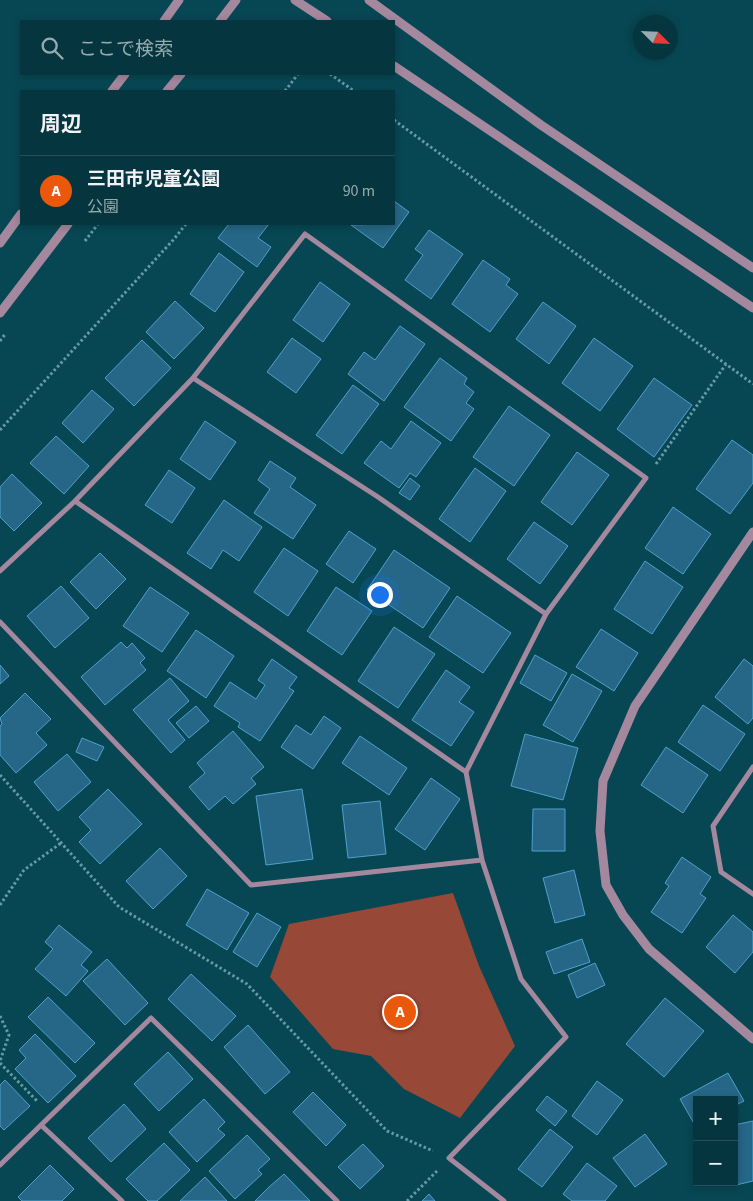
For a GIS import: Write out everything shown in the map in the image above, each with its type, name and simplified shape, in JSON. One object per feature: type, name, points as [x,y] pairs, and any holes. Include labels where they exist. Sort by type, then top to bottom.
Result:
[{"type":"street","points":[[165,20],[179,0]]},
{"type":"street","points":[[221,20],[236,0]]},
{"type":"street","points":[[295,0],[325,20]]},
{"type":"street","points":[[369,0],[541,125],[753,268]]},
{"type":"street","points":[[395,67],[753,308]]},
{"type":"street","points":[[113,90],[124,75]]},
{"type":"street","points":[[169,90],[180,75]]},
{"type":"street","points":[[0,243],[20,215]]},
{"type":"street","points":[[0,314],[67,225]]},
{"type":"street","points":[[0,571],[75,501],[193,378],[305,234],[646,478],[546,614],[466,772],[482,860],[521,979],[566,1037],[449,1158],[504,1201]]},
{"type":"street","points":[[193,378],[378,497],[546,614]]},
{"type":"street","points":[[75,501],[466,772]]},
{"type":"street","points":[[753,532],[635,706],[603,781],[600,831],[606,885],[623,915],[649,949],[753,1040]]},
{"type":"street","points":[[0,622],[250,885],[482,860]]},
{"type":"street","points":[[753,767],[713,826],[721,872],[753,894]]},
{"type":"street","points":[[0,1165],[151,1018],[337,1201]]},
{"type":"street","points":[[41,1125],[122,1201]]},
{"type":"path","points":[[286,90],[297,75]]},
{"type":"path","points":[[331,75],[353,90]]},
{"type":"path","points":[[395,121],[753,384]]},
{"type":"path","points":[[0,430],[185,225]]},
{"type":"path","points":[[646,478],[726,364]]},
{"type":"path","points":[[0,775],[120,907],[247,984],[388,1131],[449,1158],[407,1201]]},
{"type":"path","points":[[0,904],[24,870],[62,843]]},
{"type":"path","points":[[0,1016],[9,1034],[0,1062],[51,1115]]},
{"type":"shaded area","points":[[453,893],[479,966],[515,1046],[460,1118],[404,1089],[371,1056],[333,1049],[270,977],[289,924]]},
{"type":"building","points":[[395,202],[409,212],[383,248],[351,225],[395,225]]},
{"type":"building","points":[[228,225],[268,225],[258,238],[271,247],[257,267],[218,238]]},
{"type":"building","points":[[429,230],[463,254],[431,299],[405,280],[423,255],[415,249]]},
{"type":"building","points":[[219,253],[244,272],[215,312],[190,294]]},
{"type":"building","points":[[483,260],[510,279],[506,285],[518,294],[490,332],[452,304]]},
{"type":"building","points":[[320,282],[350,304],[323,342],[293,320]]},
{"type":"building","points":[[175,301],[204,328],[174,359],[146,332]]},
{"type":"building","points":[[543,302],[576,326],[549,364],[516,339]]},
{"type":"building","points":[[400,326],[425,344],[384,401],[348,374],[364,352],[375,360]]},
{"type":"building","points":[[292,338],[321,359],[296,393],[267,372]]},
{"type":"building","points":[[594,338],[633,366],[600,411],[562,383]]},
{"type":"building","points":[[142,340],[171,368],[134,406],[105,378]]},
{"type":"building","points":[[440,358],[467,378],[464,384],[474,392],[466,403],[474,409],[451,441],[404,407]]},
{"type":"building","points":[[654,378],[692,405],[654,457],[617,429]]},
{"type":"building","points":[[353,385],[379,404],[342,454],[316,435]]},
{"type":"building","points":[[92,390],[114,409],[83,443],[62,423]]},
{"type":"building","points":[[509,406],[550,435],[514,486],[473,457]]},
{"type":"building","points":[[205,421],[236,442],[210,480],[180,459]]},
{"type":"building","points":[[411,421],[441,443],[416,477],[410,473],[399,488],[364,463],[381,441],[391,449]]},
{"type":"building","points":[[56,436],[89,466],[64,494],[30,463]]},
{"type":"building","points":[[732,440],[753,455],[753,483],[730,514],[696,489]]},
{"type":"building","points":[[577,452],[609,475],[572,525],[541,502]]},
{"type":"building","points":[[270,461],[296,478],[290,487],[316,505],[293,539],[254,513],[270,489],[258,480]]},
{"type":"building","points":[[475,468],[506,491],[470,542],[439,519]]},
{"type":"building","points":[[169,470],[195,488],[172,523],[145,505]]},
{"type":"building","points":[[12,474],[42,503],[14,531],[0,517],[0,487]]},
{"type":"building","points":[[410,478],[420,486],[410,500],[399,493]]},
{"type":"building","points":[[224,500],[262,527],[239,561],[223,550],[211,569],[187,553]]},
{"type":"building","points":[[673,507],[711,534],[683,574],[645,548]]},
{"type":"building","points":[[534,522],[568,546],[540,584],[507,559]]},
{"type":"building","points":[[349,531],[376,549],[353,583],[326,564]]},
{"type":"building","points":[[284,548],[318,571],[288,616],[254,592]]},
{"type":"building","points":[[394,550],[450,588],[423,628],[367,590]]},
{"type":"building","points":[[100,553],[126,579],[96,609],[70,582]]},
{"type":"building","points":[[645,561],[683,587],[652,634],[614,609]]},
{"type":"building","points":[[61,586],[89,618],[55,648],[27,616]]},
{"type":"building","points":[[150,587],[189,613],[162,652],[123,626]]},
{"type":"building","points":[[336,587],[372,611],[342,655],[307,631]]},
{"type":"building","points":[[457,596],[511,633],[483,673],[429,637]]},
{"type":"building","points":[[394,627],[435,654],[398,708],[358,681]]},
{"type":"building","points":[[601,629],[638,653],[614,691],[576,667]]},
{"type":"building","points":[[196,630],[234,656],[206,698],[167,671]]},
{"type":"building","points":[[121,642],[127,648],[132,643],[145,658],[140,663],[146,670],[105,705],[81,677]]},
{"type":"building","points":[[535,655],[567,673],[551,701],[520,683]]},
{"type":"building","points":[[272,659],[297,677],[289,688],[294,691],[260,741],[238,727],[240,723],[214,706],[230,682],[256,699],[265,685],[258,680]]},
{"type":"building","points":[[744,659],[753,666],[753,718],[748,724],[715,697]]},
{"type":"building","points":[[0,665],[9,676],[0,684]]},
{"type":"building","points":[[446,670],[470,687],[459,702],[474,712],[451,746],[412,720]]},
{"type":"building","points":[[572,674],[602,691],[573,742],[543,725]]},
{"type":"building","points":[[170,678],[189,701],[168,720],[185,740],[171,753],[133,710]]},
{"type":"building","points":[[25,693],[51,719],[36,733],[47,745],[16,773],[0,755],[0,726],[2,724],[0,718]]},
{"type":"building","points":[[703,705],[745,734],[720,771],[678,742]]},
{"type":"building","points":[[196,706],[209,721],[189,738],[176,723]]},
{"type":"building","points":[[324,716],[341,728],[313,769],[281,747],[296,725],[311,735]]},
{"type":"building","points":[[233,731],[264,767],[251,778],[256,784],[233,804],[225,796],[209,810],[189,787],[205,773],[197,763]]},
{"type":"building","points":[[525,734],[578,748],[563,800],[511,786]]},
{"type":"building","points":[[360,736],[407,768],[389,795],[342,763]]},
{"type":"building","points":[[82,738],[104,747],[97,761],[76,752]]},
{"type":"building","points":[[666,747],[708,775],[683,813],[641,785]]},
{"type":"building","points":[[67,754],[91,782],[58,811],[34,782]]},
{"type":"building","points":[[431,778],[460,799],[425,850],[395,829]]},
{"type":"building","points":[[108,789],[142,824],[100,864],[79,842],[91,830],[79,817]]},
{"type":"building","points":[[302,789],[313,859],[266,865],[256,796]]},
{"type":"building","points":[[380,801],[386,854],[348,858],[342,805]]},
{"type":"building","points":[[533,809],[565,809],[565,851],[532,851]]},
{"type":"building","points":[[160,848],[187,876],[153,909],[126,881]]},
{"type":"building","points":[[682,857],[711,877],[700,894],[706,898],[682,933],[651,912],[669,886],[665,883]]},
{"type":"building","points":[[574,870],[585,915],[555,923],[543,878]]},
{"type":"building","points":[[207,889],[249,913],[227,950],[186,925]]},
{"type":"building","points":[[257,913],[281,927],[257,967],[233,952]]},
{"type":"building","points":[[733,915],[753,932],[753,952],[735,973],[706,947]]},
{"type":"building","points":[[59,925],[92,952],[81,965],[88,971],[66,996],[35,969],[53,949],[45,942]]},
{"type":"building","points":[[582,939],[590,962],[554,974],[546,952]]},
{"type":"building","points":[[107,959],[148,1003],[125,1025],[83,981]]},
{"type":"building","points":[[595,963],[605,985],[577,998],[568,975]]},
{"type":"building","points":[[191,974],[236,1016],[212,1041],[168,999]]},
{"type":"building","points":[[48,997],[95,1043],[75,1063],[28,1017]]},
{"type":"building","points":[[665,998],[704,1031],[664,1077],[626,1044]]},
{"type":"building","points":[[248,1025],[290,1072],[265,1094],[224,1047]]},
{"type":"building","points":[[35,1034],[76,1076],[48,1103],[15,1069],[26,1058],[19,1050]]},
{"type":"building","points":[[168,1052],[193,1079],[159,1111],[134,1084]]},
{"type":"building","points":[[728,1073],[744,1101],[738,1104],[738,1096],[693,1096],[693,1122],[680,1099]]},
{"type":"building","points":[[5,1080],[30,1106],[4,1130],[0,1126],[0,1085]]},
{"type":"building","points":[[597,1081],[623,1100],[597,1135],[572,1116]]},
{"type":"building","points":[[313,1092],[346,1125],[326,1146],[293,1112]]},
{"type":"building","points":[[547,1096],[567,1111],[555,1126],[536,1110]]},
{"type":"building","points":[[204,1099],[225,1122],[218,1129],[225,1135],[197,1162],[169,1132]]},
{"type":"building","points":[[124,1104],[146,1129],[111,1162],[88,1138]]},
{"type":"building","points":[[753,1121],[753,1181],[738,1185],[738,1141],[738,1124]]},
{"type":"building","points":[[550,1129],[573,1147],[542,1187],[518,1169]]},
{"type":"building","points":[[645,1134],[667,1164],[635,1187],[613,1158]]},
{"type":"building","points":[[247,1135],[270,1159],[258,1170],[262,1174],[235,1199],[209,1171]]},
{"type":"building","points":[[164,1143],[190,1170],[157,1201],[148,1201],[126,1179]]},
{"type":"building","points":[[363,1144],[384,1166],[360,1189],[338,1167]]},
{"type":"building","points":[[587,1163],[617,1186],[605,1201],[572,1201],[563,1194]]},
{"type":"building","points":[[50,1165],[74,1189],[62,1201],[22,1201],[18,1197]]},
{"type":"building","points":[[284,1174],[310,1201],[255,1201],[269,1187]]},
{"type":"building","points":[[205,1177],[227,1201],[180,1201]]},
{"type":"building","points":[[429,1194],[435,1201],[422,1201]]},
{"type":"place","name":"三田市児童公園","points":[[400,1012]]}]
